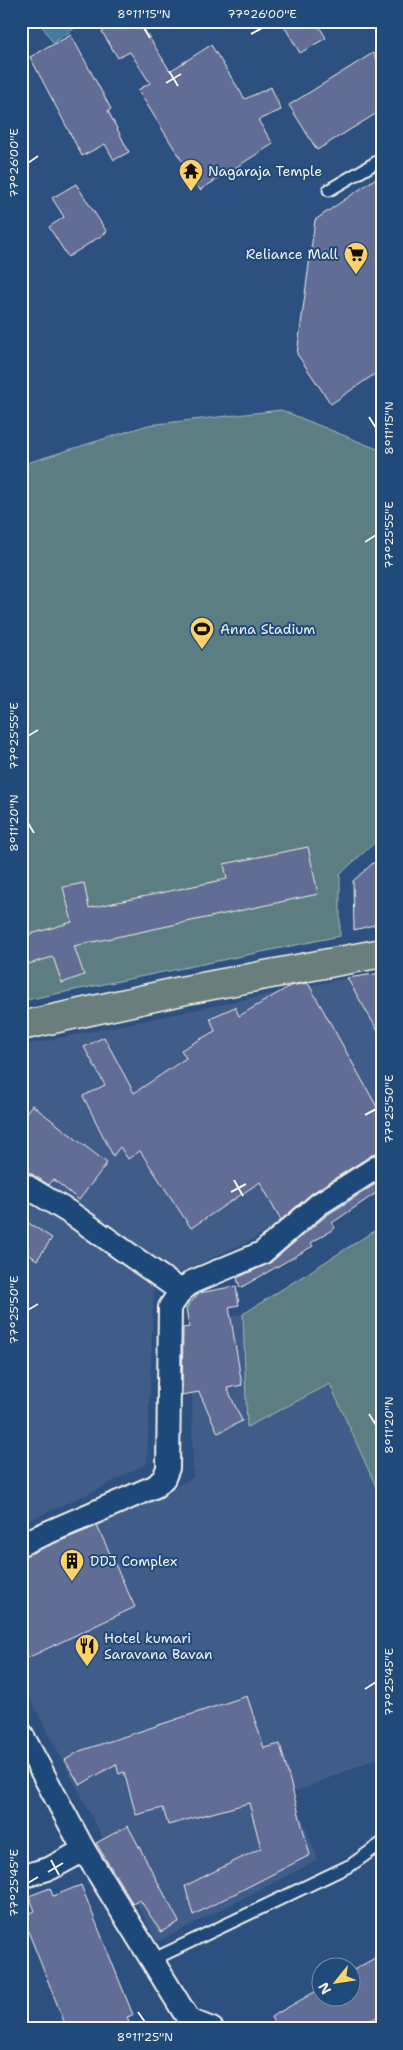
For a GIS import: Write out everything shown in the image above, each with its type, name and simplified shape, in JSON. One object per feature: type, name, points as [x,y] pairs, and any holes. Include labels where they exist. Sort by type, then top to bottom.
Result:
[{"type":"main road","points":[[21,1026],[186,990],[382,953]]},
{"type":"street","points":[[21,1544],[156,1486],[164,1478],[168,1468],[170,1307],[181,1291],[192,1282],[262,1252],[319,1204],[382,1164]]},
{"type":"street","points":[[21,1183],[72,1214],[181,1291]]},
{"type":"street","points":[[21,1733],[84,1850],[189,2020],[212,2029]]},
{"type":"street","points":[[21,1877],[52,1868],[84,1850]]},
{"type":"lane","points":[[329,190],[382,159]]},
{"type":"lane","points":[[152,1960],[352,1865],[382,1843]]},
{"type":"shaded area","points":[[39,21],[85,21],[53,43]]},
{"type":"shaded area","points":[[347,978],[382,1038],[382,1160],[256,1238],[154,1284],[147,1463],[99,1489],[21,1524],[21,1046]]},
{"type":"shaded area","points":[[243,1314],[248,1426],[330,1384],[382,1500],[382,1756],[293,1793],[318,1860],[157,1942],[21,1681],[21,1558],[193,1478],[191,1322]]},
{"type":"green space","name":"Anna Stadium","points":[[281,410],[382,451],[382,836],[340,874],[340,936],[21,1001],[21,465],[148,425]]},
{"type":"green space","points":[[382,1226],[382,1500],[330,1384],[247,1427],[243,1314]]},
{"type":"building","points":[[118,21],[139,21],[170,71],[211,45],[245,99],[271,87],[281,110],[258,120],[273,144],[200,190],[138,90],[150,83],[130,52],[118,58],[102,32]]},
{"type":"building","points":[[281,21],[316,21],[326,38],[300,53]]},
{"type":"building","points":[[71,35],[111,109],[108,111],[129,152],[114,160],[105,144],[82,156],[30,57]]},
{"type":"building","points":[[373,53],[382,68],[382,110],[317,150],[289,105]]},
{"type":"building","points":[[382,174],[382,369],[331,404],[297,354],[315,220]]},
{"type":"building","points":[[76,184],[107,232],[68,257],[49,227],[64,217],[52,198]]},
{"type":"building","points":[[308,847],[318,894],[74,946],[84,975],[62,983],[53,957],[21,966],[21,937],[72,922],[63,887],[84,883],[89,908],[227,879],[224,864]]},
{"type":"building","points":[[382,855],[382,923],[354,930],[353,881]]},
{"type":"building","points":[[382,973],[382,1038],[347,978]]},
{"type":"building","points":[[308,983],[382,1116],[382,1151],[375,1153],[312,1193],[281,1220],[260,1182],[191,1228],[140,1151],[128,1159],[120,1147],[113,1156],[83,1096],[105,1085],[84,1047],[104,1037],[134,1093],[186,1058],[181,1050],[215,1031],[210,1018],[235,1007],[239,1016],[290,986]]},
{"type":"building","points":[[32,1105],[107,1163],[79,1200],[53,1179],[49,1185],[21,1167],[21,1119]]},
{"type":"building","points":[[382,1180],[382,1189],[332,1223],[335,1228],[311,1243],[313,1246],[240,1288],[237,1278],[270,1263],[327,1215]]},
{"type":"building","points":[[21,1218],[52,1238],[37,1260],[21,1249]]},
{"type":"building","points":[[236,1286],[239,1305],[229,1307],[242,1385],[227,1388],[242,1421],[218,1433],[199,1392],[182,1395],[183,1328],[189,1327],[186,1308],[199,1293]]},
{"type":"building","name":"DDJ Complex","points":[[97,1526],[135,1607],[21,1661],[21,1557]]},
{"type":"building","points":[[247,1696],[264,1748],[280,1744],[310,1855],[193,1915],[185,1886],[261,1848],[249,1803],[168,1825],[163,1808],[136,1815],[124,1772],[119,1774],[116,1764],[80,1785],[65,1760],[80,1751]]},
{"type":"building","points":[[128,1826],[179,1922],[161,1932],[140,1900],[133,1904],[96,1843]]},
{"type":"building","points":[[81,1885],[133,2015],[127,2017],[131,2029],[67,2029],[22,1916],[35,1911],[29,1896],[50,1888],[53,1896]]},
{"type":"building","points":[[382,1954],[382,2014],[355,2029],[277,2029],[271,2017],[310,1995],[310,2008],[360,2008],[360,1966]]},
{"type":"place","name":"Nagaraja Temple","points":[[191,192]]},
{"type":"place","name":"Reliance Mall","points":[[356,275]]},
{"type":"place","name":"Anna Stadium","points":[[202,650]]},
{"type":"place","name":"DDJ Complex","points":[[72,1582]]},
{"type":"place","name":"Hotel kumari Saravana Bavan","points":[[87,1667]]}]
